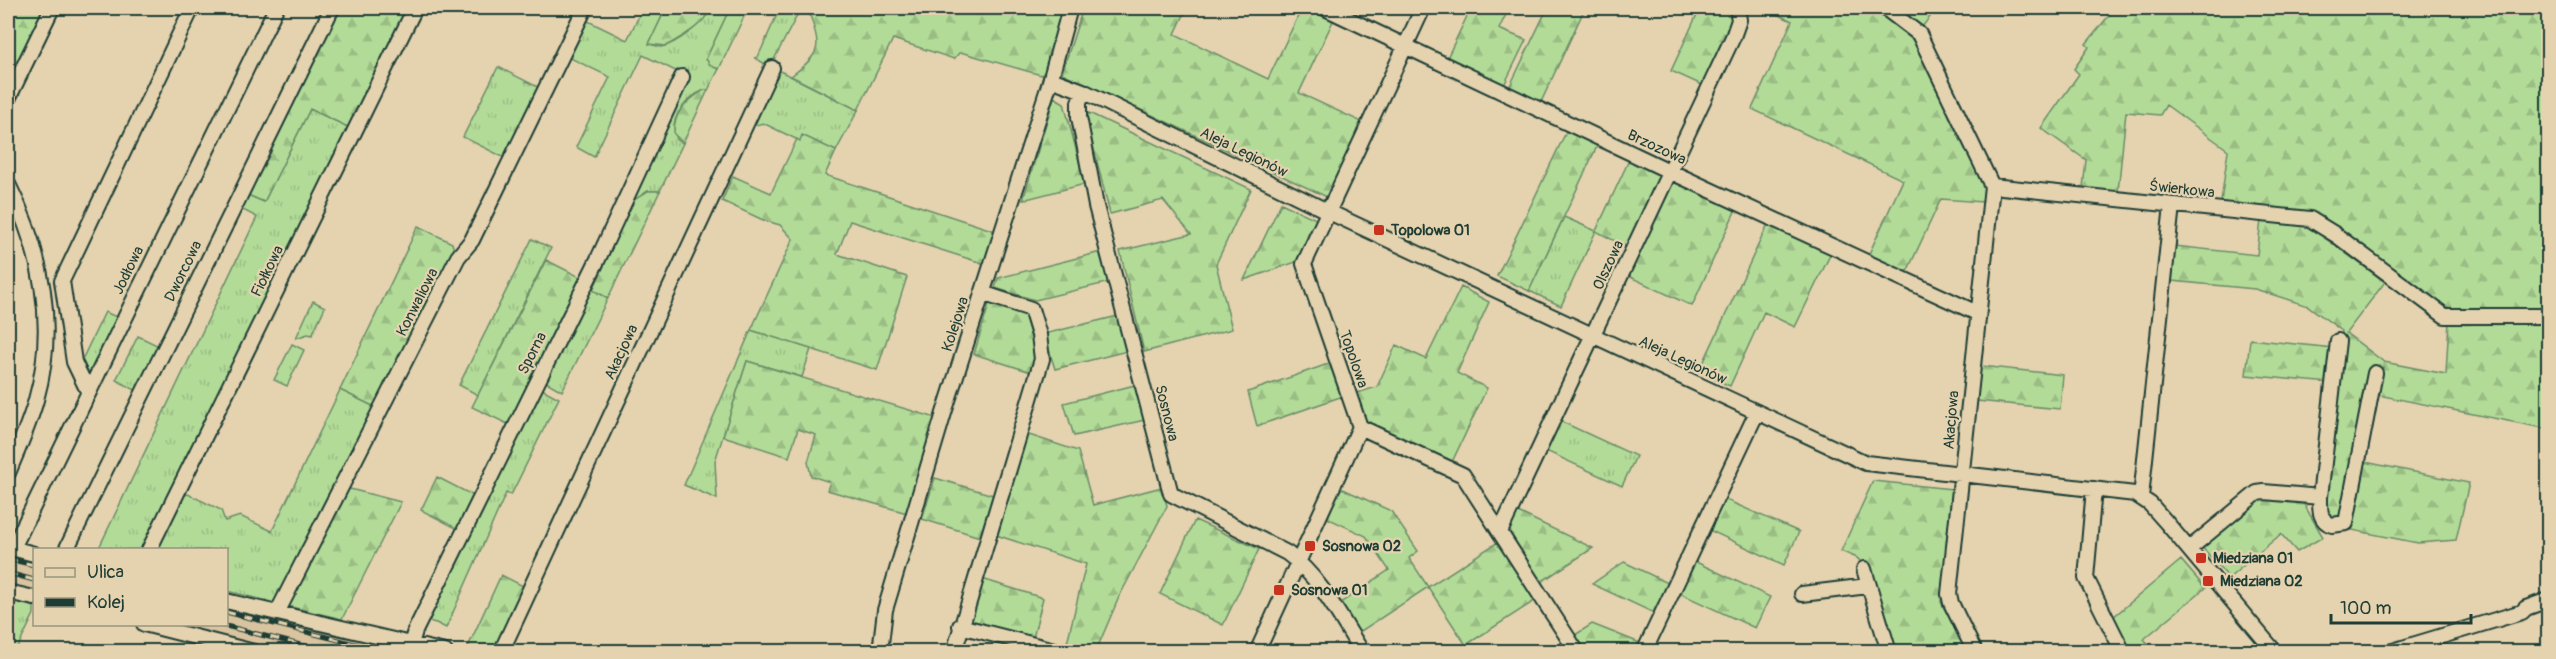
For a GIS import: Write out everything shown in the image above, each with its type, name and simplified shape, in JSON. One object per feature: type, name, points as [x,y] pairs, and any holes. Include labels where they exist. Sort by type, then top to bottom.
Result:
[{"type":"street","points":[[8,99],[52,8]]},
{"type":"street","points":[[88,391],[74,362],[62,281],[192,8]]},
{"type":"street","name":"Jodłowa","points":[[10,547],[276,8]]},
{"type":"street","name":"Dworcowa","points":[[66,548],[332,8]]},
{"type":"street","name":"Fiołkowa","points":[[149,548],[415,8]]},
{"type":"street","name":"Konwaliowa","points":[[277,613],[458,257],[472,240],[585,8]]},
{"type":"street","name":"Kolejowa","points":[[880,651],[885,610],[982,293],[1051,79],[1070,8]]},
{"type":"street","name":"Brzozowa","points":[[1325,8],[1669,171],[1977,313]]},
{"type":"street","name":"Topolowa","points":[[1360,427],[1304,264],[1423,8]]},
{"type":"street","points":[[1885,8],[1919,34],[1992,186]]},
{"type":"street","name":"Olszowa","points":[[1500,532],[1733,37],[1739,20],[1737,9]]},
{"type":"street","name":"Akacjowa","points":[[501,651],[772,68]]},
{"type":"street","name":"Sporna","points":[[411,644],[415,630],[598,259],[682,77]]},
{"type":"street","name":"Aleja Legionów","points":[[1051,79],[1083,91],[1329,212],[1866,463],[2130,492],[2141,497]]},
{"type":"street","name":"Sosnowa","points":[[1083,91],[1079,102],[1079,117],[1096,206],[1171,494],[1287,553],[1298,561],[1311,574],[1362,651]]},
{"type":"street","points":[[8,184],[28,229],[40,266],[46,331],[43,368],[36,400],[8,473]]},
{"type":"street","name":"Świerkowa","points":[[1992,186],[2310,219],[2327,228],[2445,316],[2548,316]]},
{"type":"street","name":"Akacjowa","points":[[1975,651],[1950,603],[1949,594],[1992,186]]},
{"type":"street","points":[[2172,205],[2141,497],[2150,504],[2275,651]]},
{"type":"street","points":[[954,651],[1042,359],[1039,335],[1031,309],[982,293]]},
{"type":"street","points":[[2338,341],[2320,497],[2320,512],[2324,521],[2338,526],[2346,523],[2375,373]]},
{"type":"street","points":[[1644,651],[1756,412]]},
{"type":"street","points":[[1257,651],[1360,427],[1463,475],[1578,651]]},
{"type":"street","points":[[2094,489],[2086,578],[2123,651]]},
{"type":"street","points":[[2189,549],[2257,493],[2276,491],[2320,497]]},
{"type":"street","points":[[10,547],[33,554]]},
{"type":"street","points":[[1864,569],[1889,651]]},
{"type":"street","points":[[1802,594],[1868,586]]},
{"type":"street","points":[[8,592],[33,598]]},
{"type":"street","points":[[2389,651],[2522,612],[2526,608],[2548,600]]},
{"type":"street","points":[[228,601],[445,651]]},
{"type":"street","points":[[2522,612],[2530,615],[2548,610]]},
{"type":"street","points":[[152,626],[254,651]]},
{"type":"street","points":[[960,627],[1062,651]]},
{"type":"shaded area","points":[[8,553],[33,561],[33,593],[8,586]]},
{"type":"shaded area","points":[[228,608],[407,651],[273,651],[167,626],[228,626]]},
{"type":"green space","points":[[8,8],[46,8],[8,87]]},
{"type":"green space","points":[[334,8],[408,8],[348,127],[310,109],[264,202],[241,192]]},
{"type":"green space","points":[[643,8],[666,8],[649,44],[661,47],[675,42],[690,32],[703,20],[711,8],[730,8],[706,59],[711,66],[719,69],[708,90],[692,98],[675,119],[674,128],[677,140],[683,143],[660,191],[648,191],[633,201],[593,290],[608,298],[562,391],[541,379],[686,76],[643,55],[594,157],[576,147],[610,77],[566,56],[584,19],[627,40]]},
{"type":"green space","points":[[666,8],[711,8],[698,25],[666,46],[649,44]]},
{"type":"green space","points":[[730,8],[748,8],[719,69],[711,66],[706,59]]},
{"type":"green space","points":[[780,8],[801,8],[770,67],[755,58],[758,57]]},
{"type":"green space","points":[[808,8],[1065,8],[1045,72],[1041,75],[964,53],[959,53],[954,59],[893,39],[858,110],[791,76],[810,60],[817,46]]},
{"type":"green space","points":[[1083,8],[1187,8],[1175,34],[1268,79],[1302,8],[1334,19],[1299,93],[1362,122],[1327,197],[1062,73]]},
{"type":"green space","points":[[1471,8],[1509,8],[1499,29],[1526,40],[1504,85],[1447,58]]},
{"type":"green space","points":[[1534,8],[1585,8],[1541,102],[1509,88],[1545,13]]},
{"type":"green space","points":[[1700,8],[1731,8],[1734,15],[1702,85],[1671,71]]},
{"type":"green space","points":[[1763,8],[1872,8],[1914,37],[1985,187],[1983,202],[1941,199],[1906,274],[1868,256],[1903,180],[1752,109],[1792,21]]},
{"type":"green space","points":[[1895,8],[1937,8],[1922,27]]},
{"type":"green space","points":[[2115,8],[2548,8],[2548,312],[2450,313],[2315,213],[2221,202],[2228,150],[2166,105],[2160,115],[2126,112],[2118,192],[2083,188],[2086,160],[2041,128],[2079,74],[2074,69],[2089,47],[2086,44]]},
{"type":"green space","points":[[498,67],[542,89],[507,159],[463,137]]},
{"type":"green space","points":[[776,69],[858,110],[836,151],[803,136],[800,141],[763,123],[756,125],[751,122]]},
{"type":"green space","points":[[704,90],[708,90],[683,143],[674,134],[676,120],[682,108]]},
{"type":"green space","points":[[1054,97],[1064,103],[1085,184],[1023,200]]},
{"type":"green space","points":[[310,109],[348,127],[144,548],[99,548],[257,217],[235,206],[241,192],[264,202]]},
{"type":"green space","points":[[1089,113],[1251,189],[1216,264],[1232,329],[1144,352],[1120,251],[1191,234],[1163,200],[1110,214],[1086,117]]},
{"type":"green space","points":[[1567,130],[1598,144],[1529,291],[1497,276]]},
{"type":"green space","points":[[802,135],[836,151],[825,175],[995,231],[985,264],[850,221],[837,254],[907,277],[877,370],[751,330],[793,239],[780,225],[763,220],[722,201],[733,176],[771,193],[797,139],[800,141]]},
{"type":"green space","points":[[1630,158],[1661,174],[1626,247],[1596,231]]},
{"type":"green space","points":[[1674,180],[1736,209],[1692,306],[1628,276]]},
{"type":"green space","points":[[648,191],[660,191],[608,298],[593,290],[633,201]]},
{"type":"green space","points":[[1281,203],[1316,219],[1296,262],[1244,280]]},
{"type":"green space","points":[[1564,217],[1596,231],[1561,306],[1529,291]]},
{"type":"green space","points":[[2261,220],[2307,225],[2385,282],[2346,333],[2384,362],[2446,374],[2449,320],[2548,320],[2548,429],[2378,395],[2383,367],[2377,369],[2342,518],[2330,516],[2324,505],[2342,331],[2308,306],[2255,289],[2172,281],[2175,246],[2257,255]]},
{"type":"green space","points":[[1768,224],[1831,253],[1795,327],[1764,312],[1730,386],[1699,372]]},
{"type":"green space","points":[[418,226],[452,243],[454,250],[375,407],[340,390]]},
{"type":"green space","points":[[532,239],[551,248],[478,395],[459,385]]},
{"type":"green space","points":[[1101,252],[1110,282],[1035,300],[995,288],[998,278]]},
{"type":"green space","points":[[546,260],[586,280],[512,426],[472,407]]},
{"type":"green space","points":[[1461,287],[1489,302],[1457,373],[1487,388],[1452,462],[1367,424],[1357,393],[1377,387],[1396,345],[1426,359]]},
{"type":"green space","points":[[313,301],[325,307],[312,335],[296,338]]},
{"type":"green space","points":[[990,301],[1024,311],[1036,356],[1031,372],[974,354]]},
{"type":"green space","points":[[105,312],[121,319],[89,385],[79,366]]},
{"type":"green space","points":[[1118,316],[1127,351],[1055,369],[1044,334]]},
{"type":"green space","points":[[751,330],[811,349],[802,377],[747,361],[715,461],[717,499],[684,485]]},
{"type":"green space","points":[[138,336],[161,347],[139,392],[116,380]]},
{"type":"green space","points":[[2250,339],[2333,348],[2330,383],[2246,375]]},
{"type":"green space","points":[[292,344],[304,350],[287,386],[274,380]]},
{"type":"green space","points":[[747,361],[936,418],[907,513],[827,490],[830,482],[811,476],[808,462],[816,435],[798,429],[789,457],[723,436]]},
{"type":"green space","points":[[1331,363],[1343,396],[1257,426],[1248,392]]},
{"type":"green space","points":[[1981,366],[2063,375],[2060,409],[1977,401]]},
{"type":"green space","points":[[1135,385],[1145,420],[1074,436],[1064,403]]},
{"type":"green space","points":[[540,388],[559,398],[511,495],[506,493],[446,628],[423,620]]},
{"type":"green space","points":[[340,390],[375,407],[275,603],[228,591],[228,548],[157,548],[182,496],[188,494],[221,510],[225,521],[240,516],[272,531]]},
{"type":"green space","points":[[1560,421],[1636,456],[1622,486],[1546,451]]},
{"type":"green space","points":[[1026,434],[1078,451],[1093,505],[1162,487],[1167,506],[1119,597],[1096,651],[1066,647],[1086,564],[996,535]]},
{"type":"green space","points":[[2365,462],[2469,483],[2456,540],[2418,543],[2352,530]]},
{"type":"green space","points":[[437,477],[476,497],[460,530],[421,510]]},
{"type":"green space","points":[[935,478],[993,495],[980,537],[922,519]]},
{"type":"green space","points":[[1873,481],[1952,489],[1941,602],[1967,651],[1894,651],[1871,572],[1857,558],[1841,551]]},
{"type":"green space","points":[[346,488],[401,502],[342,619],[287,606]]},
{"type":"green space","points":[[1341,488],[1391,511],[1418,551],[1409,558],[1428,587],[1358,633],[1339,604],[1389,570],[1366,536],[1327,518]]},
{"type":"green space","points":[[2262,497],[2302,501],[2323,537],[2297,552],[2281,534],[2229,578],[2202,547]]},
{"type":"green space","points":[[1724,499],[1799,532],[1784,565],[1709,530]]},
{"type":"green space","points":[[1518,512],[1593,548],[1541,582],[1509,531]]},
{"type":"green space","points":[[1195,520],[1259,549],[1223,625],[1160,594]]},
{"type":"green space","points":[[1498,542],[1536,600],[1466,645],[1428,587]]},
{"type":"green space","points":[[2181,560],[2205,588],[2144,639],[2155,651],[2129,651],[2112,618]]},
{"type":"green space","points":[[1694,561],[1770,597],[1755,628],[1679,593]]},
{"type":"green space","points":[[1624,562],[1668,583],[1654,613],[1592,584]]},
{"type":"green space","points":[[501,575],[525,587],[494,651],[468,647]]},
{"type":"green space","points":[[982,579],[1043,598],[1033,638],[968,622]]},
{"type":"green space","points":[[8,597],[33,604],[33,616],[16,651],[8,651]]},
{"type":"green space","points":[[1592,624],[1640,643],[1637,651],[1586,651],[1575,635]]},
{"type":"green space","points":[[1466,645],[1471,651],[1455,651]]},
{"type":"railway","points":[[8,559],[33,565]]},
{"type":"railway","points":[[8,573],[33,580]]},
{"type":"railway","points":[[228,612],[387,652]]},
{"type":"railway","points":[[226,626],[328,652]]},
{"type":"place","name":"Topolowa 01","points":[[1379,230]]},
{"type":"place","name":"Sosnowa 02","points":[[1310,546]]},
{"type":"place","name":"Miedziana 01","points":[[2201,558]]},
{"type":"place","name":"Miedziana 02","points":[[2208,581]]},
{"type":"place","name":"Sosnowa 01","points":[[1279,590]]}]
